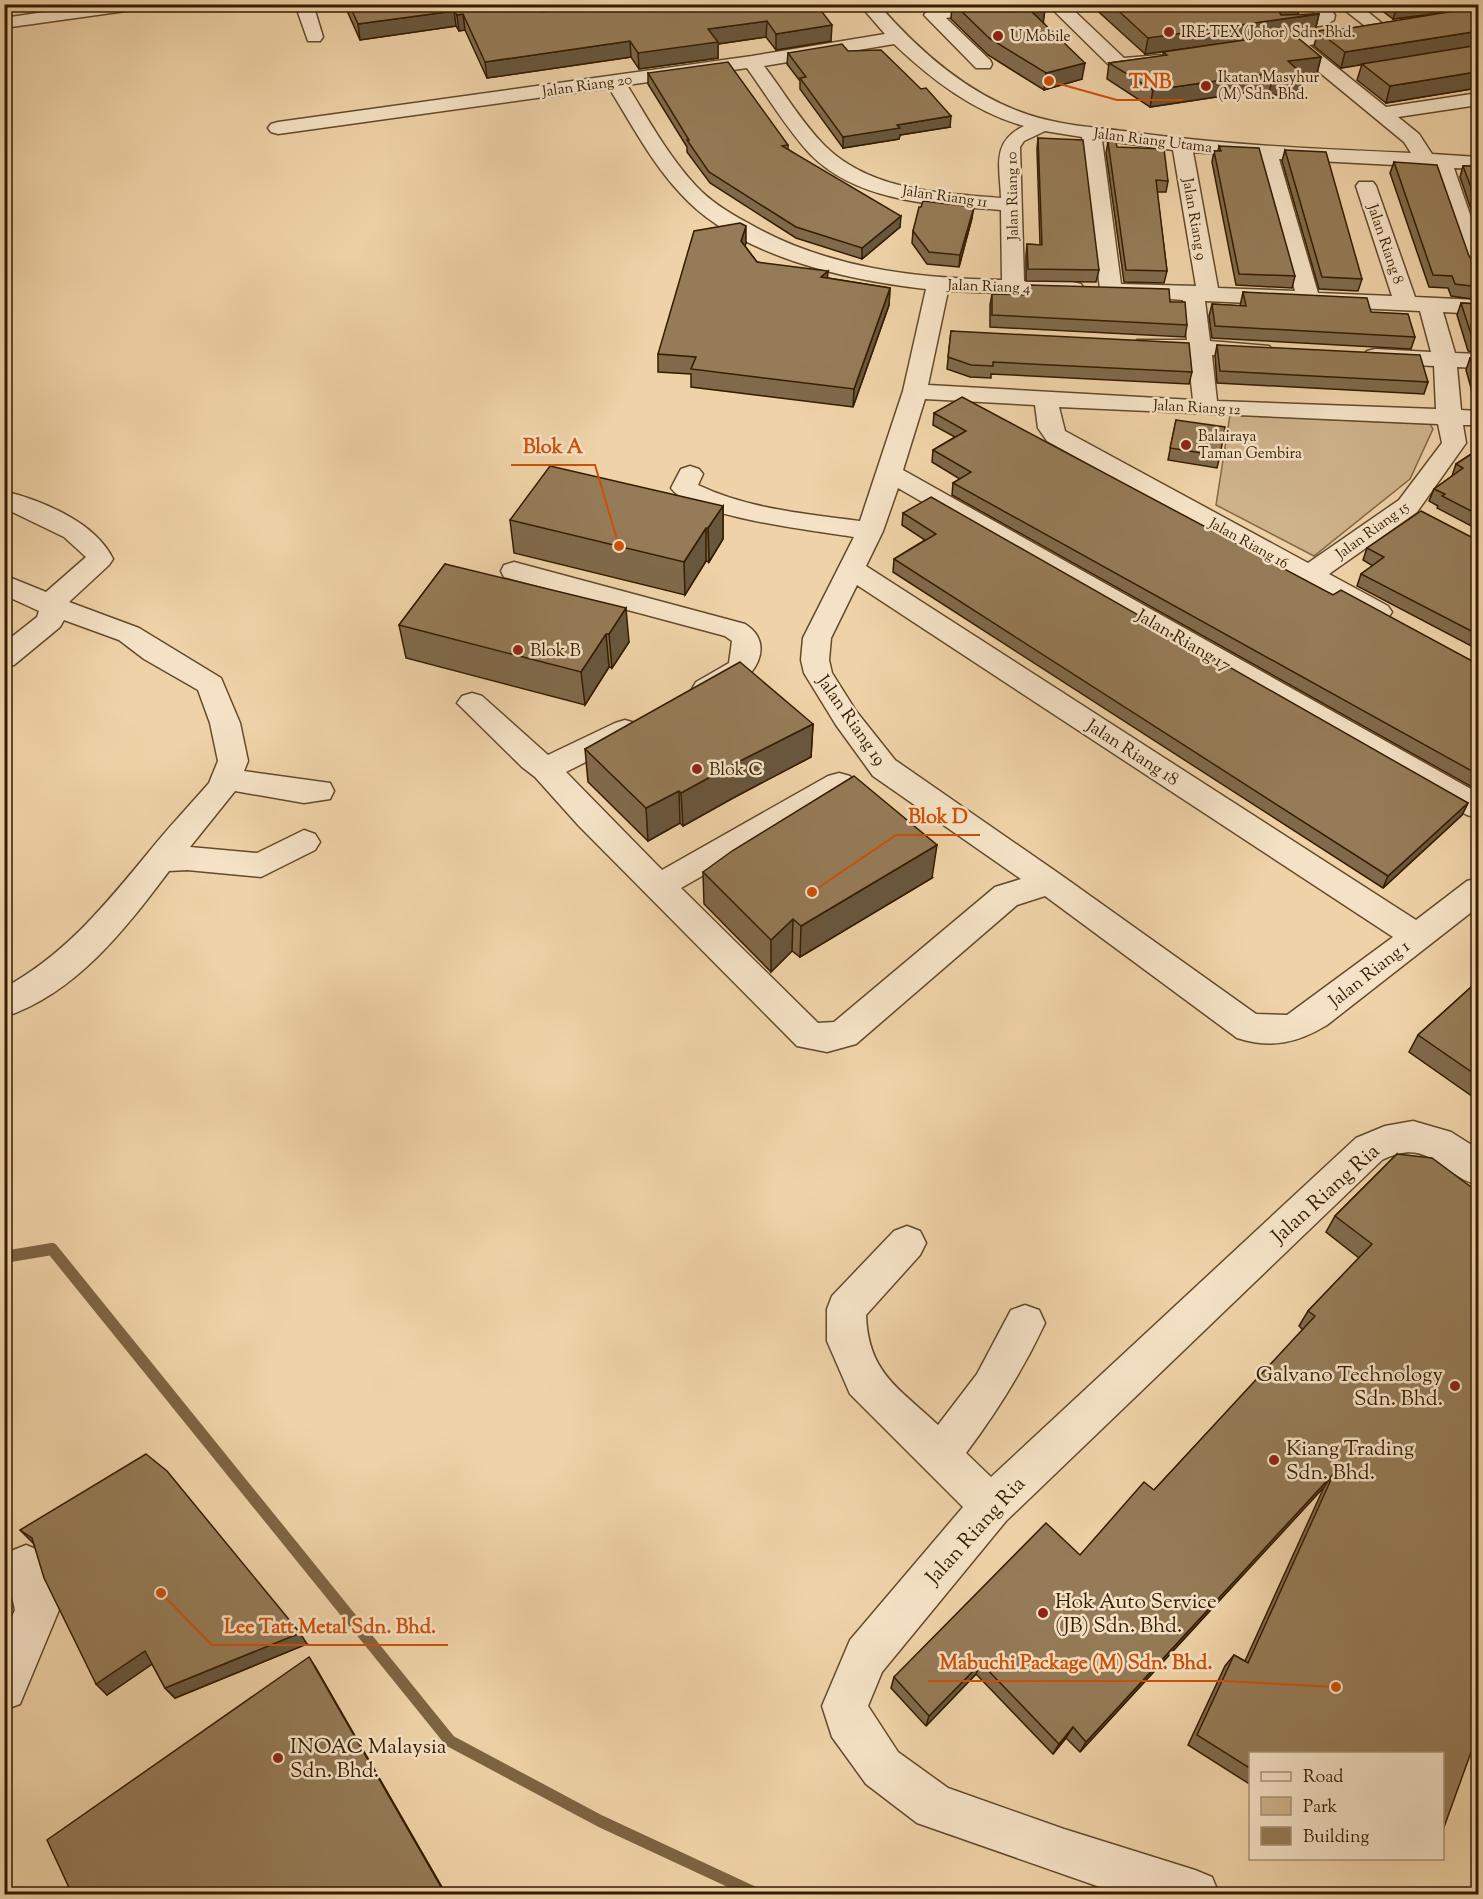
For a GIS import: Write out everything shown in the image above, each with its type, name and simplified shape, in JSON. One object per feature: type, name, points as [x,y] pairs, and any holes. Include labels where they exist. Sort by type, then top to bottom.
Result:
[{"type":"street","points":[[4,23],[140,4]]},
{"type":"street","points":[[304,4],[314,37]]},
{"type":"street","name":"Jalan Riang Utama","points":[[868,4],[896,38],[923,63],[980,99],[1011,115],[1091,133],[1182,145],[1479,163]]},
{"type":"street","points":[[983,64],[933,15],[997,4]]},
{"type":"street","points":[[1056,4],[1117,63],[1141,64],[1176,59]]},
{"type":"street","points":[[1245,32],[1324,20],[1326,15],[1314,4]]},
{"type":"street","points":[[1346,4],[1380,29]]},
{"type":"street","points":[[1235,51],[1401,26]]},
{"type":"street","name":"Jalan Riang 20","points":[[278,128],[615,82],[896,38]]},
{"type":"street","points":[[1294,42],[1385,113],[1433,160],[1479,267]]},
{"type":"street","name":"Jalan Riang 11","points":[[752,62],[819,151],[839,167],[871,182],[906,193],[1012,205]]},
{"type":"street","points":[[1337,76],[1360,72]]},
{"type":"street","name":"Jalan Riang 4","points":[[615,82],[682,184],[707,206],[737,227],[777,248],[859,274],[939,284],[1201,292],[1479,307]]},
{"type":"street","points":[[1385,113],[1476,102]]},
{"type":"street","name":"Jalan Riang 10","points":[[1013,287],[1010,147],[1012,141],[1044,123]]},
{"type":"street","points":[[1091,133],[1111,289]]},
{"type":"street","name":"Jalan Riang 9","points":[[1182,145],[1201,292],[1199,348],[1206,408]]},
{"type":"street","points":[[1266,150],[1308,298]]},
{"type":"street","name":"Jalan Riang 8","points":[[1366,186],[1445,359]]},
{"type":"street","name":"Jalan Riang 19","points":[[939,284],[939,333],[915,391],[870,531],[817,638],[815,660],[818,673],[846,718],[884,768],[1050,883],[1249,1028]]},
{"type":"street","points":[[1128,344],[1281,352]]},
{"type":"street","points":[[1351,355],[1479,361]]},
{"type":"street","name":"Jalan Riang 15","points":[[1309,575],[1418,511],[1454,443],[1449,416],[1445,359]]},
{"type":"street","name":"Jalan Riang 12","points":[[915,391],[1206,408],[1479,418]]},
{"type":"street","name":"Jalan Riang 16","points":[[1046,399],[1050,428],[1056,436],[1404,625]]},
{"type":"street","name":"Jalan Riang 17","points":[[890,473],[1479,807]]},
{"type":"street","points":[[690,474],[684,488],[700,497],[754,511],[870,531]]},
{"type":"street","points":[[4,499],[35,511],[84,539],[99,552],[100,559],[58,595],[50,621],[4,658]]},
{"type":"street","name":"Jalan Riang 18","points":[[850,568],[1416,936]]},
{"type":"street","points":[[514,571],[735,630],[746,637],[745,662],[737,674],[684,700]]},
{"type":"street","points":[[4,584],[55,608],[129,634],[154,652],[202,677],[212,686],[225,723],[233,760],[222,788],[160,860],[120,912],[90,943],[46,981],[4,1004]]},
{"type":"street","points":[[472,703],[533,760],[546,769],[590,818],[809,1036],[826,1038],[844,1034],[1005,896],[1050,883]]},
{"type":"street","points":[[546,769],[652,716]]},
{"type":"street","points":[[226,779],[304,792],[319,791]]},
{"type":"street","points":[[659,886],[839,784]]},
{"type":"street","points":[[981,837],[1006,861],[1005,896]]},
{"type":"street","points":[[160,860],[187,858],[261,865],[304,842]]},
{"type":"street","name":"Jalan Riang 1","points":[[1249,1028],[1292,1029],[1316,1015],[1416,936],[1479,890]]},
{"type":"street","name":"Jalan Riang Ria","points":[[1195,1894],[1064,1853],[934,1806],[882,1768],[848,1721],[845,1706],[866,1656],[991,1506],[1369,1149],[1386,1139],[1406,1135],[1438,1140],[1479,1169]]},
{"type":"street","points":[[907,1243],[846,1309],[847,1341],[864,1381],[941,1454],[964,1482],[991,1506]]},
{"type":"street","points":[[941,1454],[991,1388],[1025,1323]]},
{"type":"street","points":[[4,1688],[37,1610],[26,1566]]},
{"type":"green space","points":[[1230,415],[1430,424],[1433,429],[1410,479],[1314,556],[1216,505]]},
{"type":"building","points":[[349,4],[537,4],[542,12],[601,4],[816,4],[832,25],[776,34],[767,21],[708,29],[718,42],[638,53],[630,41],[485,62],[463,14],[457,15],[454,11],[358,24]]},
{"type":"building","points":[[954,4],[1041,4],[1045,9],[1031,11],[1085,63],[1046,73],[989,38]]},
{"type":"building","name":"IRE-TEX (Johor) Sdn. Bhd.","points":[[1111,4],[1281,4],[1278,10],[1281,15],[1319,14],[1148,38]]},
{"type":"building","points":[[1479,7],[1479,31],[1345,52],[1318,31],[1336,28],[1339,30]]},
{"type":"building","points":[[1292,33],[1321,57],[1288,61],[1303,75],[1272,80],[1265,74],[1153,90],[1109,63],[1167,55],[1163,52]]},
{"type":"building","points":[[842,44],[848,51],[881,50],[921,89],[926,88],[951,116],[897,125],[900,128],[843,137],[800,78],[806,77],[788,53]]},
{"type":"building","points":[[1479,45],[1479,73],[1390,86],[1362,64]]},
{"type":"building","points":[[728,62],[788,145],[782,146],[901,216],[862,248],[796,227],[709,172],[687,140],[689,140],[648,73]]},
{"type":"building","points":[[1038,138],[1083,140],[1099,270],[1028,269],[1027,244],[1042,245]]},
{"type":"building","points":[[1108,142],[1116,142],[1117,147],[1164,149],[1168,181],[1156,180],[1167,271],[1126,270]]},
{"type":"building","points":[[1219,146],[1259,148],[1295,276],[1239,274],[1214,151],[1221,151]]},
{"type":"building","points":[[1285,150],[1326,152],[1362,279],[1322,277]]},
{"type":"building","points":[[1394,162],[1437,165],[1469,256],[1474,263],[1479,263],[1479,287],[1455,284],[1452,276],[1433,275]]},
{"type":"building","points":[[1463,166],[1479,166],[1479,209]]},
{"type":"building","points":[[923,201],[974,207],[960,255],[929,252],[913,231],[919,207]]},
{"type":"building","points":[[740,223],[746,226],[741,241],[757,262],[828,271],[821,277],[890,288],[854,389],[691,369],[696,357],[658,354],[694,231]]},
{"type":"building","points":[[1028,285],[1169,289],[1170,302],[1185,302],[1187,325],[992,315],[992,294],[1029,295]]},
{"type":"building","points":[[1243,292],[1367,298],[1371,312],[1408,314],[1415,337],[1215,326],[1212,304],[1246,306]]},
{"type":"building","points":[[1461,303],[1479,304],[1479,341],[1473,340]]},
{"type":"building","points":[[951,331],[1189,343],[1192,372],[993,362],[993,366],[971,365],[948,357]]},
{"type":"building","points":[[1217,345],[1420,355],[1428,382],[1220,371]]},
{"type":"building","points":[[1470,358],[1479,358],[1479,383],[1477,383]]},
{"type":"building","points":[[962,397],[1333,595],[1341,590],[1472,661],[1479,662],[1479,775],[953,483],[971,472],[933,450],[966,431],[934,413]]},
{"type":"building","points":[[1176,420],[1225,427],[1220,456],[1170,448]]},
{"type":"building","points":[[1479,449],[1479,515],[1442,496],[1445,494],[1434,489],[1463,468],[1456,464]]},
{"type":"building","points":[[550,466],[723,506],[684,562],[510,520]]},
{"type":"building","points":[[931,497],[1468,803],[1388,876],[894,559],[936,534],[903,513]]},
{"type":"building","points":[[1421,511],[1479,539],[1479,635],[1361,574],[1384,557],[1367,548]]},
{"type":"building","points":[[445,564],[626,608],[581,672],[399,625]]},
{"type":"building","points":[[740,662],[813,724],[681,793],[679,791],[646,808],[585,749]]},
{"type":"building","points":[[854,776],[937,845],[801,926],[793,919],[771,940],[703,872],[732,851]]},
{"type":"building","points":[[1479,980],[1479,1077],[1418,1035]]},
{"type":"building","points":[[1397,1154],[1432,1158],[1479,1193],[1479,1730],[1444,1827],[1444,1752],[1249,1752],[1249,1768],[1197,1735],[1234,1655],[1248,1663],[1334,1473],[1086,1742],[1073,1727],[1059,1744],[981,1663],[929,1716],[894,1677],[1046,1523],[1080,1555],[1144,1482],[1154,1490],[1315,1316],[1308,1311],[1372,1244],[1335,1216]]},
{"type":"building","points":[[146,1454],[167,1471],[300,1633],[165,1688],[145,1651],[96,1684],[44,1578],[32,1538],[20,1530]]},
{"type":"building","name":"INOAC Malaysia Sdn. Bhd.","points":[[309,1657],[445,1894],[72,1894],[47,1840]]},
{"type":"waterway","points":[[4,1257],[52,1249],[450,1741],[600,1821],[757,1894]]},
{"type":"place","name":"IRE-TEX (Johor) Sdn. Bhd.","points":[[1169,32]]},
{"type":"place","name":"U Mobile","points":[[998,36]]},
{"type":"place","name":"TNB","points":[[1049,81]]},
{"type":"place","name":"Ikatan Masyhur (M) Sdn. Bhd.","points":[[1206,86]]},
{"type":"place","name":"Balairaya Taman Gembira","points":[[1186,445]]},
{"type":"place","name":"Blok A","points":[[619,546]]},
{"type":"place","name":"Blok B","points":[[518,650]]},
{"type":"place","name":"Blok C","points":[[697,769]]},
{"type":"place","name":"Blok D","points":[[812,892]]},
{"type":"place","name":"Galvano Technology Sdn. Bhd.","points":[[1455,1386]]},
{"type":"place","name":"Kiang Trading Sdn. Bhd.","points":[[1274,1460]]},
{"type":"place","name":"Lee Tatt Metal Sdn. Bhd.","points":[[161,1593]]},
{"type":"place","name":"Hok Auto Service (JB) Sdn. Bhd.","points":[[1043,1613]]},
{"type":"place","name":"Mabuchi Package (M) Sdn. Bhd.","points":[[1336,1687]]},
{"type":"place","name":"INOAC Malaysia Sdn. Bhd.","points":[[278,1758]]}]
